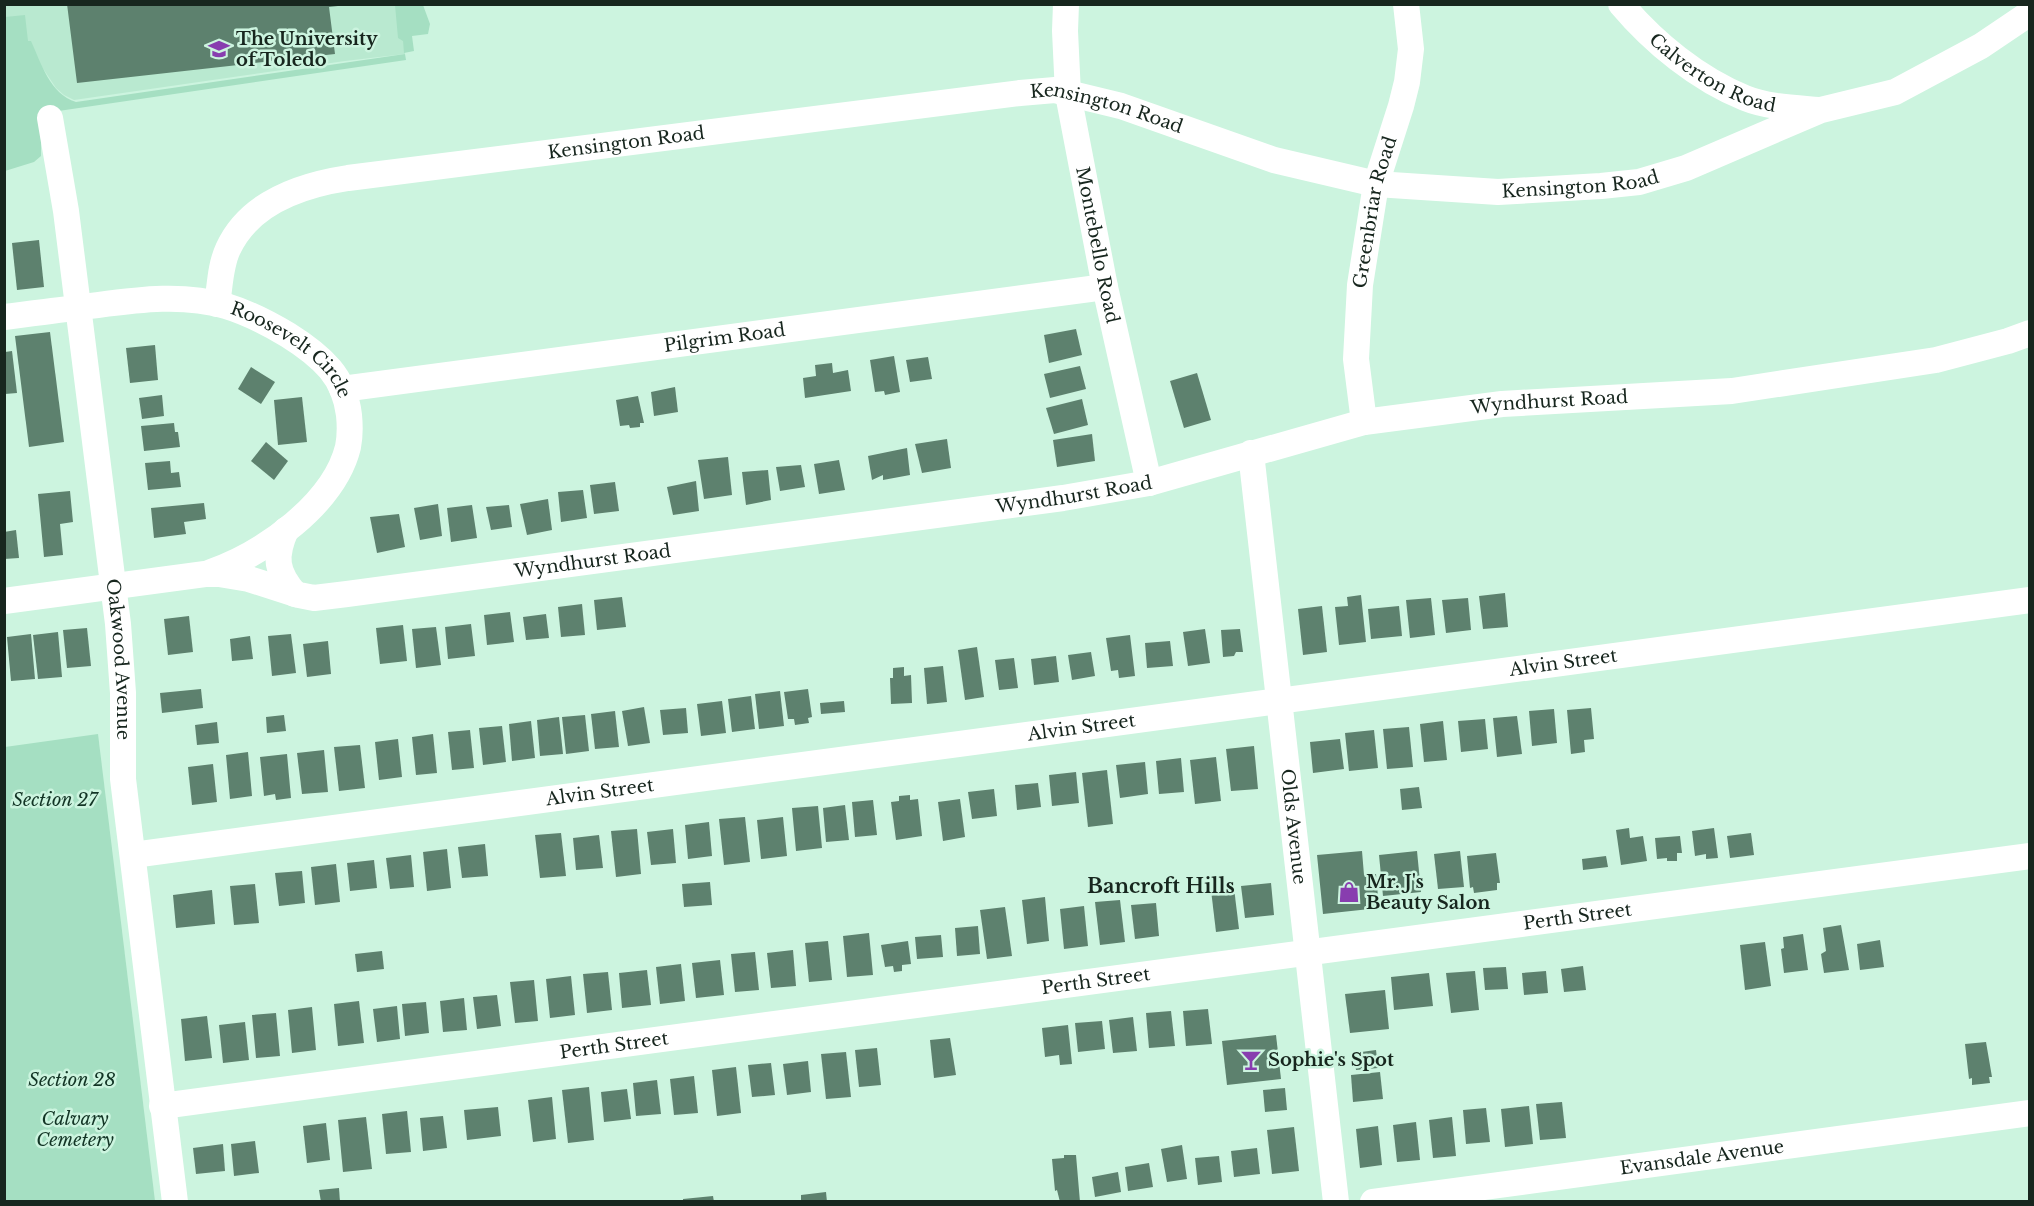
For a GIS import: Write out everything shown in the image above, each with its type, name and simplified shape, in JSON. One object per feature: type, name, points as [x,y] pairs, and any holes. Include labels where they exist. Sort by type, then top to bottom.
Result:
[{"type":"street","name":"Montebello Road","points":[[1066,4],[1068,94],[1105,287],[1149,483]]},
{"type":"street","name":"Greenbriar Road","points":[[1364,422],[1356,359],[1360,285],[1376,184],[1407,82],[1411,49],[1406,4]]},
{"type":"street","name":"Calverton Road","points":[[1621,4],[1684,65],[1746,99],[1785,107],[1821,110]]},
{"type":"street","name":"Kensington Road","points":[[217,304],[224,262],[228,248],[236,236],[259,211],[286,194],[314,184],[1020,93],[1055,90],[1120,106],[1274,160],[1376,184],[1498,192],[1639,182],[1686,168],[1821,110],[1895,92],[1981,46],[2020,13]]},
{"type":"street","name":"Oakwood Avenue","points":[[50,118],[66,211],[121,657],[124,730],[123,779],[162,1106],[176,1202]]},
{"type":"street","name":"Pilgrim Road","points":[[342,389],[1105,287]]},
{"type":"street","name":"Roosevelt Circle","points":[[4,317],[161,298],[201,300],[242,311],[260,319],[304,345],[331,370],[342,389],[350,427],[348,447],[322,495],[286,530],[246,558],[205,574]]},
{"type":"street","name":"Wyndhurst Road","points":[[4,601],[205,574],[242,577],[295,594],[314,598],[328,597],[1063,498],[1149,483],[1364,422],[1502,404],[1732,391],[1936,360],[2030,333]]},
{"type":"street","name":"Olds Avenue","points":[[1251,453],[1336,1202]]},
{"type":"street","name":"Roosevelt Circle","points":[[286,530],[277,556],[282,577],[295,594]]},
{"type":"street","name":"Alvin Street","points":[[133,855],[2030,600]]},
{"type":"street","name":"Perth Street","points":[[162,1106],[2030,856]]},
{"type":"street","name":"Evansdale Avenue","points":[[1373,1202],[2030,1113]]},
{"type":"shaded area","name":"The University of Toledo","points":[[4,5],[399,5],[405,54],[74,100],[56,88],[42,67],[5,44]]},
{"type":"green space","points":[[395,5],[423,5],[430,24],[428,34],[412,36],[414,51],[404,53],[403,41],[398,38]]},
{"type":"green space","points":[[25,15],[28,41],[31,41],[48,77],[59,92],[76,102],[405,54],[406,60],[38,114],[41,156],[34,162],[5,171],[5,17]]},
{"type":"green space","name":"Calvary Cemetery","points":[[98,734],[155,1201],[5,1201],[5,747]]},
{"type":"building","name":"The University of Toledo","points":[[67,4],[337,4],[338,6],[329,7],[335,54],[77,83]]},
{"type":"building","points":[[39,240],[44,287],[17,290],[12,243]]},
{"type":"building","points":[[1076,329],[1082,355],[1049,363],[1044,335]]},
{"type":"building","points":[[50,332],[64,442],[29,447],[15,336]]},
{"type":"building","points":[[155,345],[158,380],[130,383],[126,348]]},
{"type":"building","points":[[12,351],[17,393],[5,394],[5,352]]},
{"type":"building","points":[[894,356],[900,392],[885,395],[884,391],[875,392],[870,360]]},
{"type":"building","points":[[928,357],[932,379],[910,382],[906,360]]},
{"type":"building","points":[[832,363],[833,373],[848,370],[851,391],[805,398],[803,378],[816,376],[815,365]]},
{"type":"building","points":[[1080,366],[1086,389],[1050,398],[1044,374]]},
{"type":"building","points":[[251,367],[275,382],[261,404],[238,389]]},
{"type":"building","points":[[1197,373],[1211,420],[1184,428],[1170,381]]},
{"type":"building","points":[[675,387],[678,412],[654,416],[651,392]]},
{"type":"building","points":[[162,395],[164,416],[142,419],[139,398]]},
{"type":"building","points":[[638,396],[644,423],[640,423],[640,427],[620,426],[616,400]]},
{"type":"building","points":[[302,397],[307,442],[278,445],[274,400]]},
{"type":"building","points":[[1082,399],[1088,425],[1054,434],[1046,408]]},
{"type":"building","points":[[174,423],[180,447],[144,451],[141,426]]},
{"type":"building","points":[[1092,434],[1095,461],[1057,467],[1053,440]]},
{"type":"building","points":[[947,439],[951,468],[922,473],[915,444]]},
{"type":"building","points":[[266,442],[288,461],[274,480],[251,461]]},
{"type":"building","points":[[907,448],[910,475],[883,480],[883,475],[872,480],[868,456]]},
{"type":"building","points":[[728,457],[732,495],[704,499],[698,460]]},
{"type":"building","points":[[839,460],[845,490],[819,494],[814,464]]},
{"type":"building","points":[[170,461],[171,473],[179,472],[181,487],[148,490],[145,463]]},
{"type":"building","points":[[801,465],[805,487],[780,491],[776,467]]},
{"type":"building","points":[[768,470],[771,500],[746,505],[742,472]]},
{"type":"building","points":[[696,481],[699,511],[673,515],[667,487]]},
{"type":"building","points":[[615,482],[619,511],[594,514],[590,485]]},
{"type":"building","points":[[583,490],[587,518],[561,522],[558,492]]},
{"type":"building","points":[[70,491],[73,522],[60,524],[63,555],[44,557],[38,494]]},
{"type":"building","points":[[548,499],[552,530],[527,535],[520,504]]},
{"type":"building","points":[[204,503],[206,519],[184,522],[186,534],[154,538],[151,508]]},
{"type":"building","points":[[438,504],[442,536],[420,540],[414,508]]},
{"type":"building","points":[[472,505],[477,538],[451,542],[447,508]]},
{"type":"building","points":[[509,505],[512,527],[491,530],[486,507]]},
{"type":"building","points":[[399,514],[405,547],[377,553],[370,517]]},
{"type":"building","points":[[16,530],[19,558],[4,559],[4,532]]},
{"type":"building","points":[[1505,593],[1508,627],[1483,629],[1479,596]]},
{"type":"building","points":[[1361,595],[1366,642],[1339,645],[1335,607],[1348,606],[1347,597]]},
{"type":"building","points":[[622,597],[626,627],[597,630],[594,600]]},
{"type":"building","points":[[1431,598],[1435,635],[1410,638],[1406,600]]},
{"type":"building","points":[[1468,598],[1471,630],[1446,633],[1442,600]]},
{"type":"building","points":[[582,604],[585,635],[561,637],[558,607]]},
{"type":"building","points":[[1322,606],[1327,652],[1303,655],[1298,609]]},
{"type":"building","points":[[1399,606],[1402,636],[1371,639],[1368,609]]},
{"type":"building","points":[[510,612],[514,642],[487,645],[484,615]]},
{"type":"building","points":[[546,614],[549,638],[526,640],[523,617]]},
{"type":"building","points":[[189,616],[193,652],[168,655],[164,619]]},
{"type":"building","points":[[471,624],[475,656],[448,659],[445,627]]},
{"type":"building","points":[[403,625],[407,661],[380,664],[376,628]]},
{"type":"building","points":[[436,627],[441,665],[416,668],[412,629]]},
{"type":"building","points":[[87,628],[91,666],[67,668],[63,630]]},
{"type":"building","points":[[1205,629],[1210,663],[1188,666],[1183,632]]},
{"type":"building","points":[[1240,629],[1243,652],[1223,657],[1221,630]]},
{"type":"building","points":[[58,632],[62,677],[38,679],[33,635]]},
{"type":"building","points":[[31,634],[35,679],[11,681],[7,637]]},
{"type":"building","points":[[291,634],[296,673],[272,676],[268,636]]},
{"type":"building","points":[[1130,635],[1135,676],[1119,678],[1118,670],[1111,671],[1106,638]]},
{"type":"building","points":[[250,636],[253,659],[232,661],[230,639]]},
{"type":"building","points":[[328,641],[331,674],[307,677],[303,644]]},
{"type":"building","points":[[1170,641],[1173,666],[1147,668],[1145,643]]},
{"type":"building","points":[[977,647],[984,697],[965,700],[958,650]]},
{"type":"building","points":[[1091,652],[1095,676],[1072,680],[1068,655]]},
{"type":"building","points":[[1056,656],[1059,682],[1034,685],[1031,659]]},
{"type":"building","points":[[1014,658],[1018,688],[999,690],[995,660]]},
{"type":"building","points":[[943,666],[947,702],[927,704],[924,668]]},
{"type":"building","points":[[904,667],[904,676],[911,675],[912,703],[891,704],[890,678],[893,678],[893,668]]},
{"type":"building","points":[[201,689],[203,708],[162,713],[160,693]]},
{"type":"building","points":[[808,689],[812,717],[808,718],[809,723],[795,725],[794,719],[788,719],[784,692]]},
{"type":"building","points":[[780,691],[784,726],[759,729],[755,694]]},
{"type":"building","points":[[751,696],[755,729],[732,732],[728,699]]},
{"type":"building","points":[[722,701],[726,733],[701,736],[697,704]]},
{"type":"building","points":[[844,701],[845,712],[821,714],[820,703]]},
{"type":"building","points":[[644,707],[650,743],[628,746],[622,711]]},
{"type":"building","points":[[686,708],[688,733],[663,735],[660,710]]},
{"type":"building","points":[[1591,708],[1594,739],[1584,740],[1585,752],[1571,754],[1567,710]]},
{"type":"building","points":[[1554,709],[1557,743],[1532,746],[1529,711]]},
{"type":"building","points":[[615,711],[619,747],[595,749],[591,714]]},
{"type":"building","points":[[284,715],[286,731],[267,733],[266,717]]},
{"type":"building","points":[[585,715],[589,751],[566,754],[562,717]]},
{"type":"building","points":[[1517,716],[1522,754],[1497,757],[1493,718]]},
{"type":"building","points":[[559,717],[563,754],[540,756],[537,720]]},
{"type":"building","points":[[1485,719],[1488,749],[1461,752],[1458,721]]},
{"type":"building","points":[[531,721],[535,758],[512,761],[509,724]]},
{"type":"building","points":[[1443,721],[1447,760],[1424,762],[1420,724]]},
{"type":"building","points":[[217,722],[219,743],[197,745],[195,725]]},
{"type":"building","points":[[502,726],[506,762],[483,765],[479,728]]},
{"type":"building","points":[[1409,727],[1413,767],[1387,769],[1383,729]]},
{"type":"building","points":[[470,730],[474,768],[452,770],[448,732]]},
{"type":"building","points":[[1374,730],[1378,768],[1349,771],[1345,733]]},
{"type":"building","points":[[433,734],[437,773],[416,775],[412,737]]},
{"type":"building","points":[[398,739],[402,777],[379,780],[375,742]]},
{"type":"building","points":[[1340,739],[1344,769],[1313,773],[1310,742]]},
{"type":"building","points":[[360,745],[365,788],[339,791],[334,747]]},
{"type":"building","points":[[1254,746],[1258,789],[1231,791],[1226,749]]},
{"type":"building","points":[[324,750],[328,792],[302,794],[297,753]]},
{"type":"building","points":[[248,752],[252,796],[230,799],[226,755]]},
{"type":"building","points":[[287,754],[291,798],[276,800],[275,794],[264,796],[260,757]]},
{"type":"building","points":[[1216,757],[1221,801],[1195,804],[1190,760]]},
{"type":"building","points":[[1181,758],[1184,792],[1159,794],[1156,761]]},
{"type":"building","points":[[1145,762],[1148,794],[1120,798],[1116,765]]},
{"type":"building","points":[[213,764],[217,802],[192,805],[188,767]]},
{"type":"building","points":[[1107,770],[1113,824],[1088,827],[1082,773]]},
{"type":"building","points":[[1076,772],[1079,803],[1052,806],[1049,775]]},
{"type":"building","points":[[1038,783],[1041,807],[1017,810],[1015,785]]},
{"type":"building","points":[[1419,787],[1422,808],[1402,810],[1400,789]]},
{"type":"building","points":[[994,789],[997,816],[972,819],[968,792]]},
{"type":"building","points":[[910,795],[910,800],[918,799],[922,836],[896,840],[891,802],[899,801],[899,796]]},
{"type":"building","points":[[960,799],[965,837],[943,841],[938,802]]},
{"type":"building","points":[[873,800],[877,835],[855,837],[852,802]]},
{"type":"building","points":[[845,805],[849,840],[826,842],[823,808]]},
{"type":"building","points":[[818,806],[822,848],[796,851],[792,808]]},
{"type":"building","points":[[745,817],[750,862],[724,865],[719,819]]},
{"type":"building","points":[[783,817],[787,856],[761,859],[757,820]]},
{"type":"building","points":[[709,822],[712,856],[688,859],[685,825]]},
{"type":"building","points":[[1629,828],[1630,838],[1643,836],[1647,861],[1621,865],[1616,830]]},
{"type":"building","points":[[1714,828],[1718,858],[1706,859],[1706,854],[1695,856],[1692,831]]},
{"type":"building","points":[[637,829],[641,874],[616,877],[611,831]]},
{"type":"building","points":[[673,829],[676,863],[651,865],[647,832]]},
{"type":"building","points":[[561,833],[566,876],[540,878],[535,835]]},
{"type":"building","points":[[1751,833],[1754,855],[1730,858],[1727,836]]},
{"type":"building","points":[[599,835],[603,868],[576,870],[573,838]]},
{"type":"building","points":[[1680,836],[1682,853],[1677,853],[1677,861],[1667,861],[1667,858],[1657,859],[1655,838]]},
{"type":"building","points":[[485,844],[488,876],[462,878],[458,847]]},
{"type":"building","points":[[447,849],[451,888],[427,891],[423,852]]},
{"type":"building","name":"Mr. J's Beauty Salon","points":[[1362,851],[1364,875],[1376,874],[1379,908],[1323,914],[1317,855]]},
{"type":"building","points":[[1417,851],[1421,892],[1383,896],[1379,855]]},
{"type":"building","points":[[1460,851],[1464,887],[1438,889],[1434,854]]},
{"type":"building","points":[[1496,853],[1500,883],[1497,883],[1497,890],[1474,893],[1473,887],[1470,888],[1467,856]]},
{"type":"building","points":[[411,855],[414,887],[390,889],[386,858]]},
{"type":"building","points":[[1606,856],[1608,867],[1583,870],[1582,859]]},
{"type":"building","points":[[374,860],[377,888],[350,891],[347,863]]},
{"type":"building","points":[[336,864],[340,902],[315,905],[311,867]]},
{"type":"building","points":[[302,871],[305,903],[279,906],[275,873]]},
{"type":"building","points":[[710,882],[712,905],[684,907],[682,884]]},
{"type":"building","points":[[1271,883],[1274,915],[1245,918],[1241,886]]},
{"type":"building","points":[[255,884],[259,923],[234,925],[230,886]]},
{"type":"building","points":[[1234,888],[1239,929],[1216,932],[1211,890]]},
{"type":"building","points":[[212,890],[215,924],[176,928],[173,895]]},
{"type":"building","points":[[1045,897],[1049,941],[1027,944],[1022,900]]},
{"type":"building","points":[[1120,900],[1125,942],[1100,945],[1095,902]]},
{"type":"building","points":[[1156,903],[1159,936],[1135,939],[1131,905]]},
{"type":"building","points":[[1084,906],[1088,946],[1064,949],[1060,909]]},
{"type":"building","points":[[1005,907],[1012,956],[987,959],[980,910]]},
{"type":"building","points":[[1841,925],[1849,970],[1824,973],[1821,954],[1826,951],[1823,928]]},
{"type":"building","points":[[978,926],[980,954],[957,956],[955,928]]},
{"type":"building","points":[[869,933],[873,975],[847,977],[843,936]]},
{"type":"building","points":[[1803,934],[1808,970],[1784,973],[1781,949],[1784,948],[1783,937]]},
{"type":"building","points":[[941,935],[943,957],[917,959],[915,937]]},
{"type":"building","points":[[1880,940],[1884,967],[1860,970],[1857,944]]},
{"type":"building","points":[[828,941],[832,980],[809,982],[805,943]]},
{"type":"building","points":[[908,941],[911,964],[902,965],[902,971],[894,972],[893,966],[885,967],[881,945]]},
{"type":"building","points":[[1765,942],[1771,986],[1745,990],[1740,945]]},
{"type":"building","points":[[793,950],[796,986],[771,988],[767,953]]},
{"type":"building","points":[[382,951],[384,969],[357,972],[355,954]]},
{"type":"building","points":[[755,952],[759,990],[735,992],[731,954]]},
{"type":"building","points":[[720,960],[724,995],[696,998],[692,963]]},
{"type":"building","points":[[681,964],[685,1001],[660,1004],[656,967]]},
{"type":"building","points":[[1583,966],[1586,990],[1564,992],[1561,969]]},
{"type":"building","points":[[1506,967],[1508,989],[1485,990],[1483,968]]},
{"type":"building","points":[[647,970],[651,1005],[622,1008],[619,973]]},
{"type":"building","points":[[1475,971],[1479,1010],[1451,1013],[1446,973]]},
{"type":"building","points":[[1546,971],[1548,993],[1524,995],[1522,973]]},
{"type":"building","points":[[608,972],[612,1010],[587,1013],[583,974]]},
{"type":"building","points":[[1429,973],[1433,1006],[1394,1010],[1391,977]]},
{"type":"building","points":[[571,976],[575,1015],[550,1018],[546,979]]},
{"type":"building","points":[[534,980],[538,1021],[515,1023],[510,982]]},
{"type":"building","points":[[1385,990],[1389,1029],[1350,1033],[1345,994]]},
{"type":"building","points":[[497,995],[501,1026],[477,1029],[473,997]]},
{"type":"building","points":[[464,998],[467,1030],[443,1032],[440,1001]]},
{"type":"building","points":[[359,1001],[364,1043],[338,1046],[334,1004]]},
{"type":"building","points":[[426,1002],[429,1033],[405,1036],[402,1004]]},
{"type":"building","points":[[397,1006],[400,1039],[377,1042],[373,1009]]},
{"type":"building","points":[[312,1007],[316,1050],[292,1053],[288,1010]]},
{"type":"building","points":[[1208,1009],[1212,1044],[1186,1046],[1183,1011]]},
{"type":"building","points":[[1171,1011],[1175,1046],[1149,1048],[1146,1013]]},
{"type":"building","points":[[276,1013],[280,1056],[256,1058],[252,1015]]},
{"type":"building","points":[[207,1016],[212,1058],[185,1061],[181,1019]]},
{"type":"building","points":[[1133,1017],[1137,1051],[1113,1053],[1109,1020]]},
{"type":"building","points":[[1102,1021],[1105,1049],[1078,1052],[1075,1023]]},
{"type":"building","points":[[245,1022],[249,1060],[223,1063],[219,1025]]},
{"type":"building","points":[[1068,1025],[1072,1064],[1060,1065],[1059,1055],[1045,1057],[1042,1028]]},
{"type":"building","name":"Sophie's Spot","points":[[1276,1035],[1281,1079],[1227,1085],[1222,1041]]},
{"type":"building","points":[[950,1038],[956,1075],[934,1078],[930,1040]]},
{"type":"building","points":[[1986,1042],[1992,1077],[1989,1077],[1990,1083],[1972,1085],[1972,1078],[1969,1079],[1965,1044]]},
{"type":"building","points":[[877,1048],[881,1085],[859,1087],[855,1050]]},
{"type":"building","points":[[1376,1050],[1378,1068],[1356,1070],[1354,1053]]},
{"type":"building","points":[[846,1052],[851,1097],[826,1099],[821,1054]]},
{"type":"building","points":[[808,1061],[811,1092],[787,1095],[783,1064]]},
{"type":"building","points":[[771,1063],[775,1095],[752,1097],[748,1065]]},
{"type":"building","points":[[736,1067],[741,1113],[717,1116],[712,1070]]},
{"type":"building","points":[[1380,1072],[1383,1099],[1353,1102],[1351,1075]]},
{"type":"building","points":[[694,1076],[698,1113],[674,1115],[670,1079]]},
{"type":"building","points":[[657,1080],[661,1114],[636,1116],[633,1083]]},
{"type":"building","points":[[589,1087],[594,1140],[568,1143],[562,1090]]},
{"type":"building","points":[[1285,1088],[1287,1110],[1265,1112],[1263,1090]]},
{"type":"building","points":[[627,1089],[631,1119],[604,1122],[601,1092]]},
{"type":"building","points":[[552,1097],[556,1139],[533,1142],[528,1100]]},
{"type":"building","points":[[1562,1102],[1566,1138],[1540,1140],[1536,1104]]},
{"type":"building","points":[[1529,1106],[1533,1144],[1505,1147],[1501,1109]]},
{"type":"building","points":[[498,1107],[501,1136],[467,1140],[464,1110]]},
{"type":"building","points":[[1486,1108],[1490,1142],[1466,1144],[1463,1110]]},
{"type":"building","points":[[407,1111],[411,1152],[386,1154],[382,1114]]},
{"type":"building","points":[[443,1116],[447,1148],[423,1151],[420,1118]]},
{"type":"building","points":[[366,1117],[372,1169],[343,1172],[338,1120]]},
{"type":"building","points":[[1452,1117],[1456,1156],[1433,1158],[1429,1120]]},
{"type":"building","points":[[1416,1122],[1420,1160],[1397,1162],[1393,1125]]},
{"type":"building","points":[[326,1123],[330,1160],[307,1163],[303,1126]]},
{"type":"building","points":[[1378,1126],[1382,1165],[1360,1168],[1356,1129]]},
{"type":"building","points":[[1294,1127],[1299,1171],[1272,1174],[1267,1130]]},
{"type":"building","points":[[255,1141],[259,1173],[234,1176],[231,1144]]},
{"type":"building","points":[[223,1144],[225,1171],[196,1174],[193,1148]]},
{"type":"building","points":[[1182,1145],[1187,1179],[1167,1182],[1161,1149]]},
{"type":"building","points":[[1257,1148],[1260,1174],[1234,1177],[1231,1151]]},
{"type":"building","points":[[1064,1155],[1076,1155],[1080,1202],[1060,1202],[1057,1190],[1055,1191],[1052,1159],[1064,1158]]},
{"type":"building","points":[[1219,1156],[1222,1182],[1198,1185],[1195,1158]]},
{"type":"building","points":[[1149,1163],[1153,1187],[1128,1191],[1125,1167]]},
{"type":"building","points":[[1118,1172],[1121,1192],[1095,1197],[1092,1177]]},
{"type":"building","points":[[339,1188],[340,1202],[321,1202],[319,1190]]},
{"type":"building","points":[[826,1192],[827,1202],[801,1202],[801,1195]]},
{"type":"building","points":[[713,1196],[714,1202],[683,1202],[683,1199]]},
{"type":"place","name":"The University of Toledo","points":[[219,49]]},
{"type":"place","name":"Mr. J's Beauty Salon","points":[[1349,892]]},
{"type":"place","name":"Sophie's Spot","points":[[1251,1060]]},
{"type":"district","name":"Bancroft Hills","points":[[1161,886]]},
{"type":"park label","name":"Section 27","points":[[55,800]]},
{"type":"park label","name":"Section 28","points":[[72,1080]]}]
